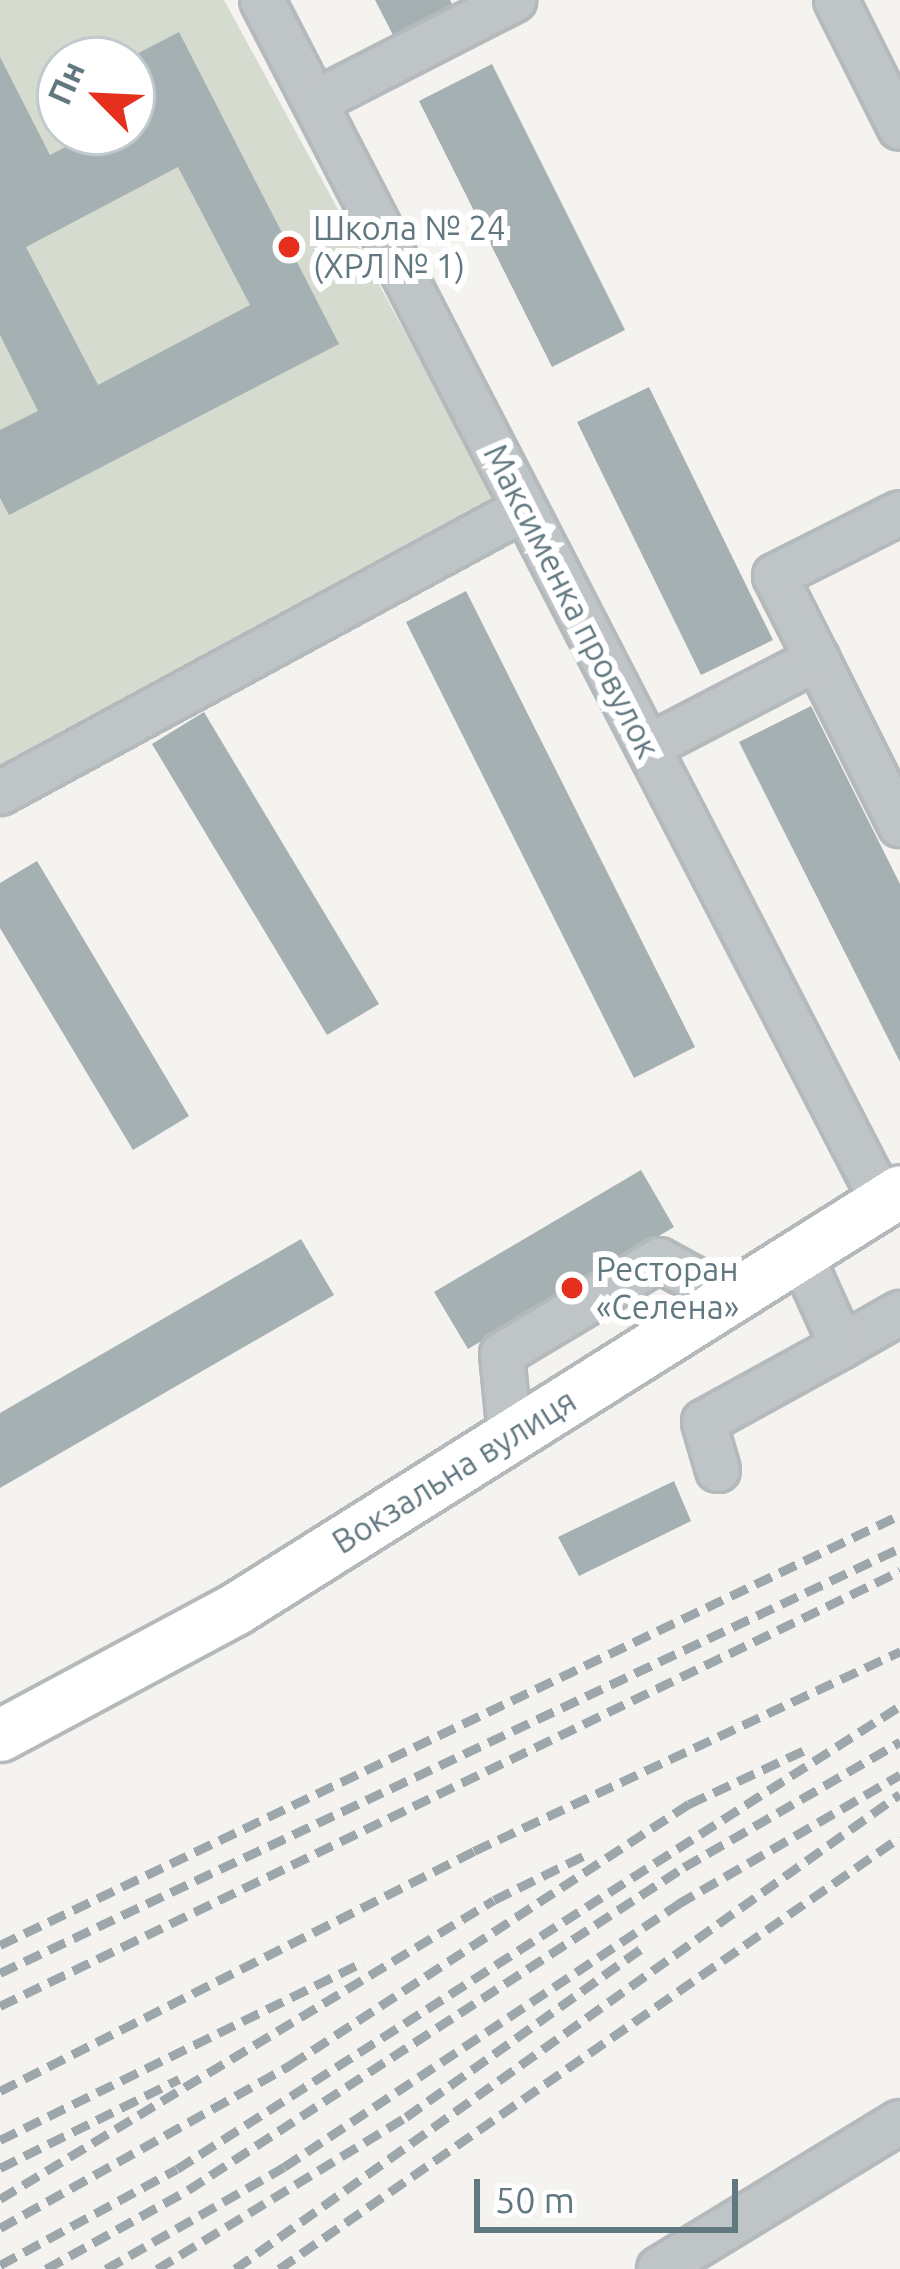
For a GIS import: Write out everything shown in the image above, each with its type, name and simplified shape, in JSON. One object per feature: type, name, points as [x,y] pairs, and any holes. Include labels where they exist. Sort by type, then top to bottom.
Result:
[{"type":"main road","name":"Вокзальна вулиця","points":[[0,1736],[235,1609],[892,1196]]},
{"type":"street","name":"Максименка провулок","points":[[262,0],[648,747],[892,1196]]},
{"type":"street","points":[[836,0],[900,128]]},
{"type":"street","points":[[315,103],[498,4]]},
{"type":"street","points":[[0,793],[524,509]]},
{"type":"street","points":[[900,513],[775,576],[900,825]]},
{"type":"street","points":[[648,747],[817,659]]},
{"type":"street","points":[[800,1252],[842,1346]]},
{"type":"street","points":[[510,1436],[502,1354],[659,1260],[729,1298]]},
{"type":"street","points":[[718,1470],[704,1422],[900,1313]]},
{"type":"street","points":[[659,2269],[900,2122]]},
{"type":"shaded area","points":[[0,0],[224,0],[499,505],[0,779]]},
{"type":"building","points":[[375,0],[450,0],[452,4],[393,35]]},
{"type":"building","points":[[179,32],[339,344],[9,515],[0,498],[0,430],[38,411],[0,335],[0,57],[36,128],[36,156],[156,156],[156,44]],"holes":[[[178,167],[250,305],[98,385],[26,247]]]},
{"type":"building","points":[[492,64],[625,330],[552,367],[419,101]]},
{"type":"building","points":[[649,387],[773,640],[701,675],[577,422]]},
{"type":"building","points":[[466,591],[695,1047],[634,1078],[406,622]]},
{"type":"building","points":[[811,706],[900,884],[900,1062],[739,742]]},
{"type":"building","points":[[204,712],[379,1004],[327,1035],[152,744]]},
{"type":"building","points":[[37,861],[189,1116],[133,1150],[0,928],[0,883]]},
{"type":"building","points":[[641,1170],[674,1227],[468,1349],[434,1292]]},
{"type":"building","points":[[301,1239],[334,1295],[0,1488],[0,1413]]},
{"type":"building","points":[[674,1481],[691,1521],[579,1576],[558,1537]]},
{"type":"railway","points":[[0,1945],[900,1515]]},
{"type":"railway","points":[[0,1973],[900,1548]]},
{"type":"railway","points":[[0,2006],[900,1571]]},
{"type":"railway","points":[[0,2091],[474,1851],[900,1651]]},
{"type":"railway","points":[[0,2265],[177,2169],[900,1706]]},
{"type":"railway","points":[[46,2269],[188,2190],[684,1867],[900,1742]]},
{"type":"railway","points":[[0,2228],[290,2065],[689,1804],[805,1750]]},
{"type":"railway","points":[[106,2269],[284,2167],[678,1904],[900,1775]]},
{"type":"railway","points":[[235,2269],[900,1794]]},
{"type":"railway","points":[[279,2269],[900,1837]]},
{"type":"railway","points":[[0,2199],[494,1900],[587,1854]]},
{"type":"railway","points":[[157,2269],[406,2117],[646,1945]]},
{"type":"railway","points":[[0,2140],[364,1962]]},
{"type":"railway","points":[[0,2168],[179,2079]]},
{"type":"place","name":"Школа № 24 (ХРЛ № 1)","points":[[289,247]]},
{"type":"place","name":"Ресторан «Селена»","points":[[572,1288]]}]
